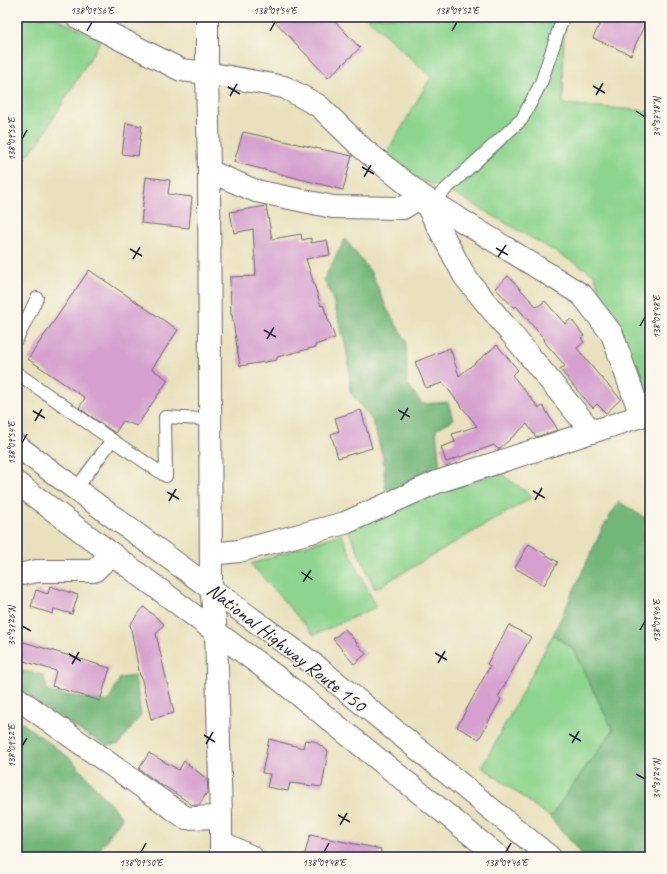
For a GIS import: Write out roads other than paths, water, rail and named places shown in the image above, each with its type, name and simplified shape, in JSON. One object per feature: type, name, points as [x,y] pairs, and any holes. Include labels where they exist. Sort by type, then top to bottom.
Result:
[{"type":"main road","points":[[77,17],[181,70],[207,73],[284,87],[319,106],[362,148],[427,199],[582,295],[612,334],[646,415],[437,482],[345,523],[239,551],[211,554]]},
{"type":"main road","points":[[207,17],[211,588],[216,632],[222,817],[221,850],[252,857]]},
{"type":"main road","points":[[209,171],[256,191],[333,207],[403,208],[427,199]]},
{"type":"main road","points":[[427,199],[465,277],[592,432]]},
{"type":"main road","name":"National Highway Route 150","points":[[17,446],[316,666],[550,857]]},
{"type":"main road","name":"National Highway Route 150","points":[[17,483],[278,678],[499,857]]},
{"type":"main road","points":[[17,575],[37,571],[94,571],[112,554]]},
{"type":"main road","points":[[17,698],[186,818],[222,817]]},
{"type":"lane","points":[[427,199],[522,119],[541,83],[563,17]]},
{"type":"lane","points":[[17,339],[36,298]]},
{"type":"lane","points":[[17,373],[166,476],[165,417],[202,419]]},
{"type":"lane","points":[[76,489],[112,440]]}]
